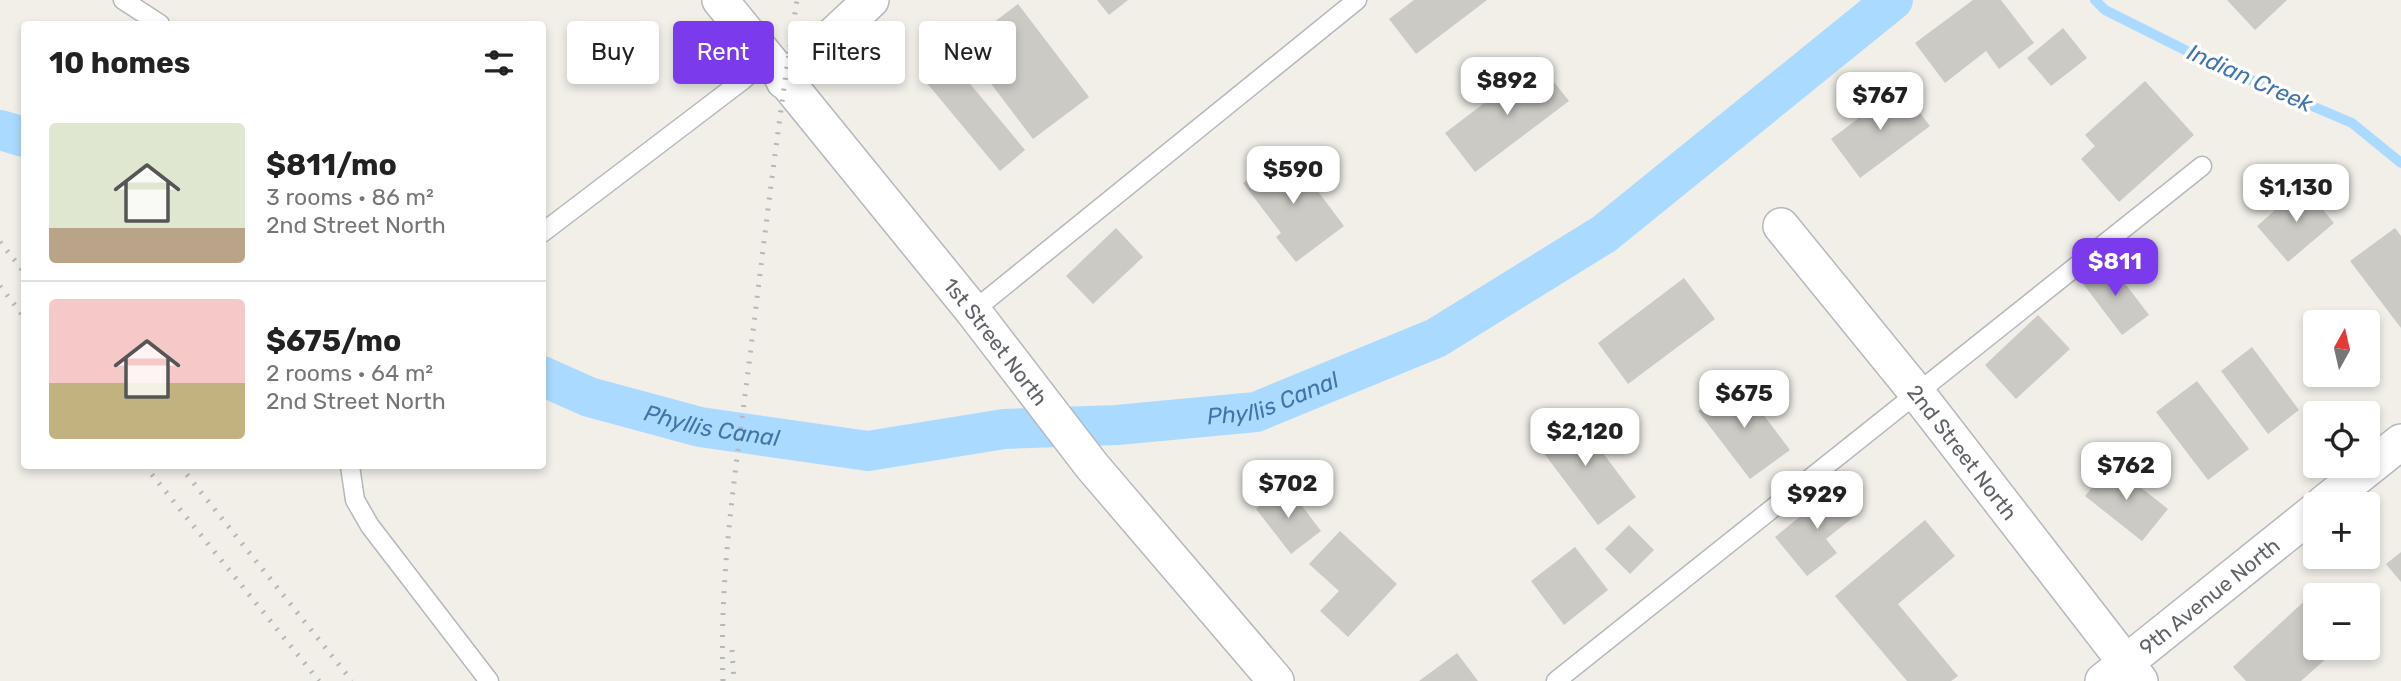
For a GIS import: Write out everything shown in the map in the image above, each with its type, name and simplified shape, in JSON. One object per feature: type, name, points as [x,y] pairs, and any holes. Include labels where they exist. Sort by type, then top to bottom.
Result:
[{"type":"street","name":"1st Street North","points":[[720,0],[973,311],[1092,466],[1268,678]]},
{"type":"street","points":[[776,70],[871,0]]},
{"type":"street","name":"2nd Street North","points":[[1782,226],[1917,393],[2123,675]]},
{"type":"street","points":[[2338,492],[2401,442]]},
{"type":"street","name":"9th Avenue North","points":[[2123,675],[2303,521]]},
{"type":"lane","points":[[123,0],[155,21]]},
{"type":"lane","points":[[973,311],[1356,0]]},
{"type":"lane","points":[[546,230],[743,80],[776,70]]},
{"type":"lane","points":[[1556,681],[2202,166]]},
{"type":"lane","points":[[350,469],[355,500],[370,526],[489,681]]},
{"type":"building","points":[[1097,0],[1128,0],[1109,15]]},
{"type":"building","points":[[1414,0],[1487,0],[1416,54],[1389,19]]},
{"type":"building","points":[[1973,0],[2001,0],[2034,43],[1999,69],[1986,51],[1945,83],[1915,43]]},
{"type":"building","points":[[2227,0],[2287,0],[2255,30]]},
{"type":"building","points":[[1018,4],[1089,97],[1033,139],[991,84],[1016,84],[1016,21],[996,21]]},
{"type":"building","points":[[2063,28],[2087,58],[2051,86],[2027,58]]},
{"type":"building","points":[[1538,62],[1569,101],[1475,172],[1445,133]]},
{"type":"building","points":[[2145,81],[2194,135],[2119,202],[2081,159],[2095,146],[2085,135]]},
{"type":"building","points":[[928,84],[970,84],[1025,150],[1000,171]]},
{"type":"building","points":[[1900,87],[1930,126],[1860,178],[1831,139]]},
{"type":"building","points":[[1287,150],[1344,226],[1296,262],[1276,237],[1281,233],[1243,183]]},
{"type":"building","points":[[2303,186],[2334,223],[2288,262],[2257,226]]},
{"type":"building","points":[[1116,228],[1143,257],[1093,304],[1066,276]]},
{"type":"building","points":[[2395,228],[2401,236],[2401,328],[2350,261]]},
{"type":"building","points":[[2108,261],[2149,315],[2122,335],[2081,281]]},
{"type":"building","points":[[1684,278],[1715,319],[1628,384],[1598,343]]},
{"type":"building","points":[[2038,315],[2070,349],[2016,399],[1985,365]]},
{"type":"building","points":[[2252,347],[2299,410],[2268,434],[2221,371]]},
{"type":"building","points":[[1738,381],[1790,450],[1750,479],[1698,411]]},
{"type":"building","points":[[2197,381],[2249,449],[2208,480],[2156,412]]},
{"type":"building","points":[[1572,412],[1636,497],[1598,525],[1534,440]]},
{"type":"building","points":[[2111,464],[2168,509],[2142,541],[2085,496]]},
{"type":"building","points":[[1286,485],[1321,531],[1291,554],[1256,509]]},
{"type":"building","points":[[1839,485],[1860,512],[1826,539],[1837,553],[1807,576],[1775,537]]},
{"type":"building","points":[[1925,520],[1955,556],[1898,604],[1958,676],[1951,681],[1907,681],[1835,596]]},
{"type":"building","points":[[1629,525],[1654,550],[1630,574],[1605,549]]},
{"type":"building","points":[[1340,531],[1397,584],[1348,637],[1320,611],[1339,591],[1309,564]]},
{"type":"building","points":[[1575,547],[1608,590],[1564,625],[1531,581]]},
{"type":"building","points":[[2401,552],[2401,582],[2386,564]]},
{"type":"building","points":[[2303,602],[2303,660],[2325,660],[2301,681],[2246,681],[2233,667]]},
{"type":"building","points":[[1457,653],[1478,681],[1419,681]]},
{"type":"waterway","name":"Phyllis Canal","points":[[546,378],[589,397],[700,427],[868,451],[1004,429],[1117,425],[1256,412],[1436,338],[1604,234],[1893,0]]},
{"type":"waterway","name":"Indian Creek","points":[[2095,0],[2105,10],[2209,62],[2352,123],[2401,163]]},
{"type":"waterway","name":"Phyllis Canal","points":[[0,130],[21,136]]},
{"type":"railway","points":[[723,681],[722,641],[730,522],[797,0]]},
{"type":"railway","points":[[0,242],[21,268]]},
{"type":"railway","points":[[0,286],[21,313]]},
{"type":"railway","points":[[147,469],[319,681]]},
{"type":"railway","points":[[182,469],[352,681]]},
{"type":"railway","points":[[732,650],[734,681]]}]
